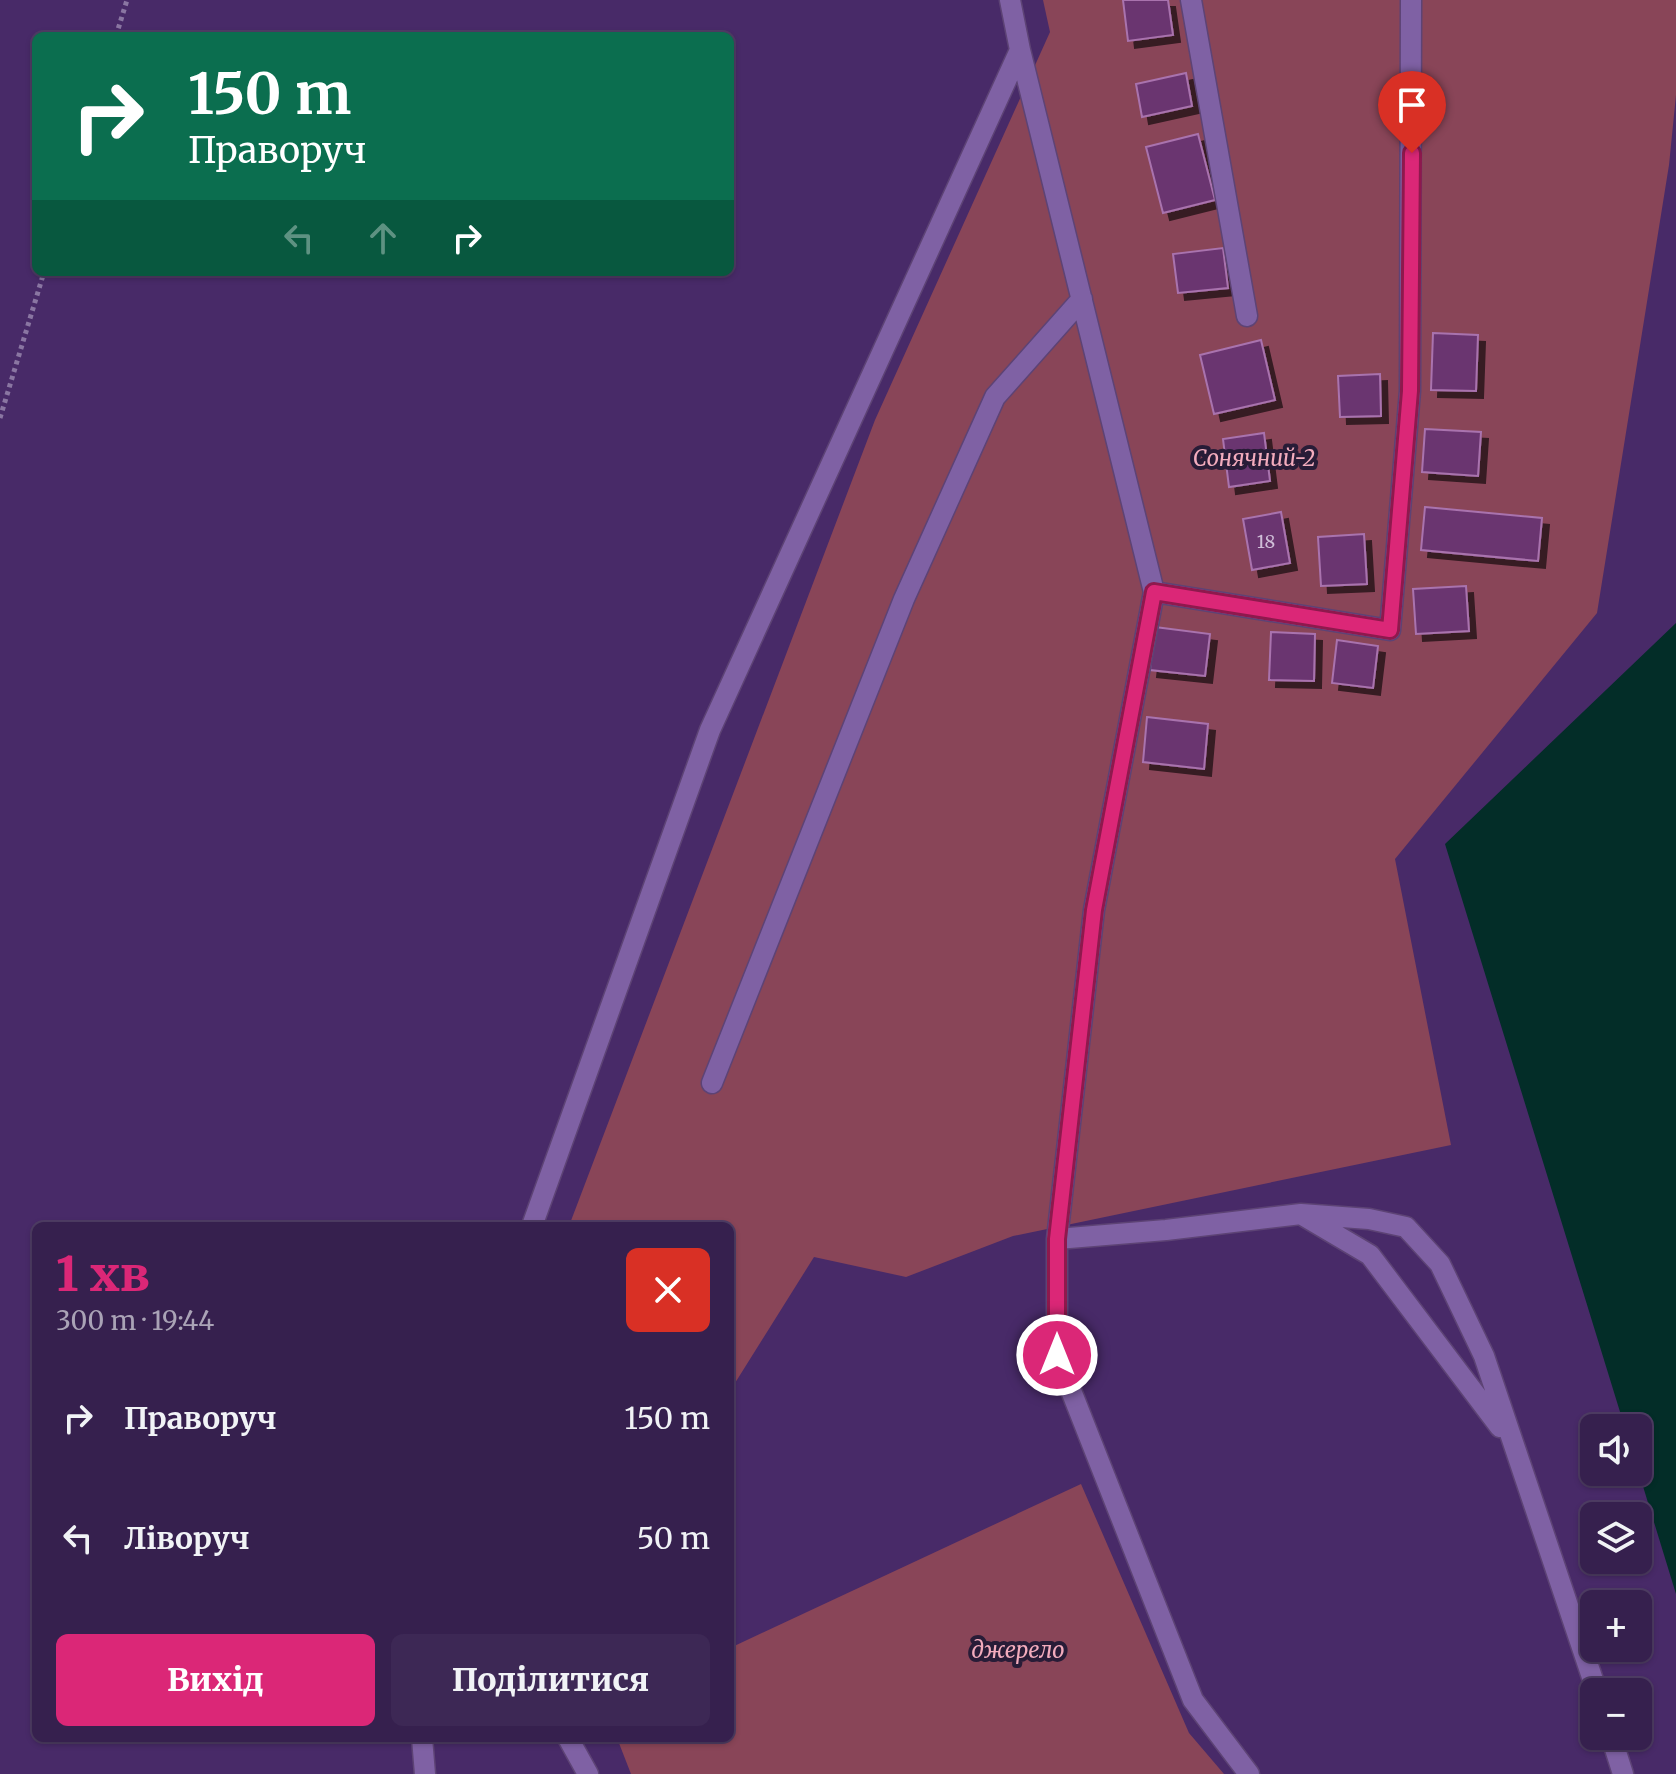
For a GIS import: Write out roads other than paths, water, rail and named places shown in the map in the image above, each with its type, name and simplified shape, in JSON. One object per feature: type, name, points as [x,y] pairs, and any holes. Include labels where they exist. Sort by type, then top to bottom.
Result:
[{"type":"street","points":[[1010,0],[1154,592],[1094,910],[1057,1239],[1057,1355],[1193,1700],[1249,1774]]},
{"type":"street","points":[[1191,0],[1247,316]]},
{"type":"street","points":[[1154,592],[1390,630],[1410,391],[1411,0]]},
{"type":"street","points":[[533,1222],[710,730],[1020,50]]},
{"type":"street","points":[[712,1083],[904,599],[995,397],[1082,299]]},
{"type":"street","points":[[1057,1239],[1301,1214],[1369,1219],[1406,1227],[1440,1264],[1484,1356],[1592,1678]]},
{"type":"street","points":[[1301,1214],[1370,1255],[1514,1445]]},
{"type":"street","points":[[422,1742],[425,1774]]},
{"type":"street","points":[[570,1742],[588,1774]]},
{"type":"street","points":[[1615,1750],[1623,1774]]},
{"type":"park label","name":"Сонячний-2","points":[[1254,458]]},
{"type":"park label","name":"джерело","points":[[1018,1650]]}]
